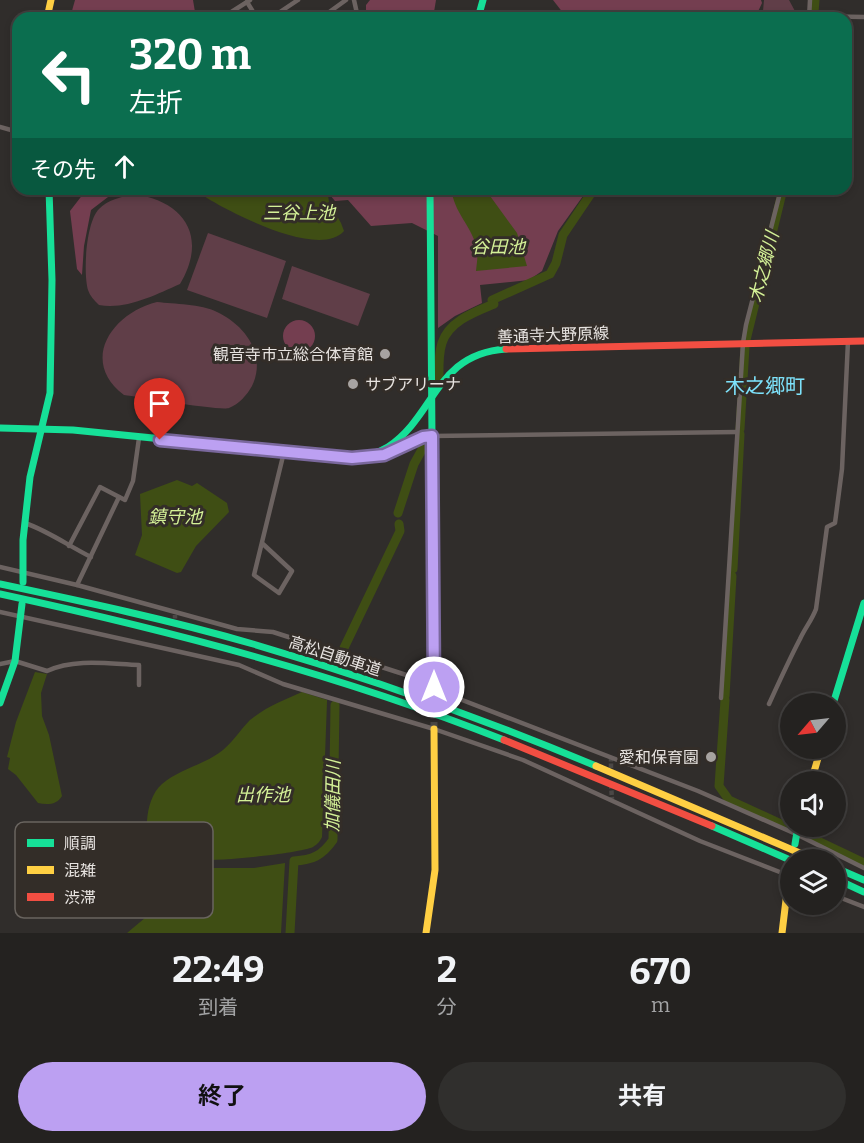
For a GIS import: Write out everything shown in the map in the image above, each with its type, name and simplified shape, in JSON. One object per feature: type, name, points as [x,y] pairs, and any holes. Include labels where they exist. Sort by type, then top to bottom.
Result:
[{"type":"main road","points":[[24,578],[23,540],[30,477],[50,393],[52,280],[50,195]]},
{"type":"main road","points":[[430,195],[434,687]]},
{"type":"main road","name":"善通寺大野原線","points":[[0,428],[73,430],[352,458],[372,455],[386,449],[398,439],[459,365],[483,352],[864,341]]},
{"type":"main road","name":"高松自動車道","points":[[0,584],[121,610],[224,636],[403,693],[508,730],[633,780],[791,849]]},
{"type":"main road","name":"高松自動車道","points":[[0,594],[120,620],[218,645],[399,700],[628,790],[780,856]]},
{"type":"main road","points":[[837,693],[864,603]]},
{"type":"main road","points":[[0,703],[15,661],[22,604]]},
{"type":"main road","points":[[426,933],[435,870],[434,729]]},
{"type":"main road","points":[[795,844],[796,837]]},
{"type":"main road","points":[[846,872],[864,880]]},
{"type":"main road","points":[[846,884],[864,892]]},
{"type":"main road","points":[[782,933],[784,915]]},
{"type":"street","points":[[280,12],[298,0]]},
{"type":"street","points":[[329,12],[346,0]]},
{"type":"street","points":[[231,12],[248,1]]},
{"type":"street","points":[[721,698],[743,344],[779,195]]},
{"type":"street","points":[[770,704],[788,662],[816,609],[827,527],[835,523],[842,469],[848,340]]},
{"type":"street","points":[[372,455],[384,455],[423,437],[432,436],[737,432]]},
{"type":"street","points":[[69,546],[100,487],[125,500],[133,481],[139,438]]},
{"type":"street","points":[[262,544],[292,571],[279,593],[254,575],[285,452]]},
{"type":"street","points":[[77,585],[119,497]]},
{"type":"street","points":[[25,523],[92,556]]},
{"type":"street","points":[[0,567],[24,578],[77,585],[237,629],[273,632],[348,655],[428,682],[444,693],[780,823]]},
{"type":"street","points":[[0,612],[239,665],[283,684],[434,729],[523,760],[700,841],[780,869]]},
{"type":"street","points":[[175,642],[175,650]]},
{"type":"street","points":[[0,664],[15,661],[47,671],[59,665],[92,663],[139,665],[139,685]]},
{"type":"street","points":[[809,837],[864,868]]},
{"type":"street","points":[[846,900],[864,907]]},
{"type":"shaded area","points":[[75,0],[193,0],[195,12],[72,12]]},
{"type":"shaded area","points":[[370,0],[436,0],[434,12],[366,12],[366,5]]},
{"type":"shaded area","points":[[553,0],[761,0],[762,3],[758,12],[562,12]]},
{"type":"shaded area","points":[[764,0],[789,0],[795,12],[762,12]]},
{"type":"shaded area","points":[[82,195],[114,195],[91,210],[84,246],[82,275],[77,269],[70,211]]},
{"type":"shaded area","points":[[138,195],[166,204],[178,213],[186,224],[191,237],[192,251],[180,284],[130,303],[99,305],[88,290],[86,260],[88,236],[99,209],[115,199]]},
{"type":"shaded area","points":[[330,195],[584,195],[558,231],[542,271],[529,280],[480,285],[482,303],[455,316],[438,328],[438,236],[412,223],[371,226],[348,200],[335,201]]},
{"type":"shaded area","points":[[208,233],[286,261],[267,318],[187,290]]},
{"type":"shaded area","points":[[292,266],[370,294],[358,326],[282,299]]},
{"type":"shaded area","points":[[157,302],[211,309],[227,318],[244,333],[251,342],[257,363],[252,386],[239,402],[229,408],[223,408],[124,395],[111,382],[104,368],[103,354],[107,340],[115,327],[127,316]]},
{"type":"shaded area","points":[[299,320],[311,324],[315,336],[311,348],[299,352],[287,348],[283,336],[287,324]]},
{"type":"water","name":"三谷上池","points":[[203,195],[328,195],[329,202],[323,206],[330,204],[344,231],[331,239],[313,240],[291,236],[245,218]]},
{"type":"water","name":"谷田池","points":[[452,195],[489,195],[517,233],[527,266],[476,271],[476,246]]},
{"type":"water","name":"鎮守池","points":[[177,480],[192,486],[197,483],[227,503],[229,512],[196,546],[181,572],[177,573],[135,555],[142,535],[140,494]]},
{"type":"water","points":[[35,672],[47,674],[41,693],[42,716],[49,735],[62,796],[55,803],[48,804],[38,803],[16,775],[8,769],[10,758],[7,757],[16,722]]},
{"type":"water","name":"出作池","points":[[302,692],[327,700],[322,837],[319,842],[313,847],[302,850],[213,860],[213,822],[147,822],[153,796],[162,784],[219,753],[250,720],[275,704]]},
{"type":"water","points":[[285,863],[281,933],[127,933],[145,918],[213,918],[213,868],[254,868]]},
{"type":"waterway","name":"木之郷川","points":[[814,12],[815,0]]},
{"type":"waterway","name":"加儀田川","points":[[492,300],[550,274],[556,263],[563,235],[590,195]]},
{"type":"waterway","name":"木之郷川","points":[[746,340],[782,195]]},
{"type":"waterway","name":"加儀田川","points":[[439,381],[440,352],[445,335],[464,318],[494,304]]},
{"type":"waterway","name":"木之郷川","points":[[740,429],[745,347]]},
{"type":"waterway","name":"木之郷川","points":[[733,569],[740,434]]},
{"type":"waterway","name":"加儀田川","points":[[398,513],[414,464],[424,446]]},
{"type":"waterway","name":"加儀田川","points":[[343,650],[400,531],[399,524]]},
{"type":"waterway","name":"木之郷川","points":[[725,696],[732,576]]},
{"type":"waterway","name":"木之郷川","points":[[725,700],[719,786],[729,800],[780,823]]},
{"type":"waterway","name":"加儀田川","points":[[290,933],[294,861],[316,856],[333,840],[335,705]]},
{"type":"waterway","name":"木之郷川","points":[[809,837],[864,863]]},
{"type":"tunnel","points":[[175,615],[175,625]]},
{"type":"tunnel","points":[[434,687],[434,729]]},
{"type":"tunnel","points":[[611,757],[611,773]]},
{"type":"tunnel","points":[[611,784],[612,799]]},
{"type":"traffic: fast","points":[[480,12],[483,0]]},
{"type":"traffic: fast","points":[[23,582],[23,540],[30,477],[50,393],[52,280],[49,195]]},
{"type":"traffic: fast","points":[[430,195],[434,687]]},
{"type":"traffic: fast","points":[[0,428],[73,430],[352,458],[384,449],[404,434],[438,388],[464,362],[483,353],[506,349]]},
{"type":"traffic: fast","points":[[0,584],[159,619],[297,657],[426,700],[596,766]]},
{"type":"traffic: fast","points":[[0,594],[128,623],[255,656],[380,695],[504,740]]},
{"type":"traffic: fast","points":[[836,693],[864,603]]},
{"type":"traffic: fast","points":[[0,703],[15,661],[22,604]]},
{"type":"traffic: fast","points":[[712,826],[780,856]]},
{"type":"traffic: fast","points":[[795,844],[796,837]]},
{"type":"traffic: fast","points":[[846,872],[864,880]]},
{"type":"traffic: fast","points":[[846,884],[864,892]]},
{"type":"traffic: slow","points":[[48,12],[51,0]]},
{"type":"traffic: slow","points":[[426,933],[435,870],[434,729]]},
{"type":"traffic: slow","points":[[814,771],[818,759]]},
{"type":"traffic: slow","points":[[596,766],[790,849]]},
{"type":"traffic: slow","points":[[782,933],[784,915]]},
{"type":"traffic: jam","points":[[506,349],[864,341]]},
{"type":"traffic: jam","points":[[504,740],[712,826]]},
{"type":"place","name":"観音寺市立総合体育館","points":[[385,354]]},
{"type":"place","name":"サブアリーナ","points":[[353,384]]},
{"type":"place","name":"愛和保育園","points":[[711,757]]},
{"type":"district","name":"木之郷町","points":[[765,386]]},
{"type":"route","points":[[160,440],[352,458],[384,455],[423,437],[432,436],[434,687]]}]
